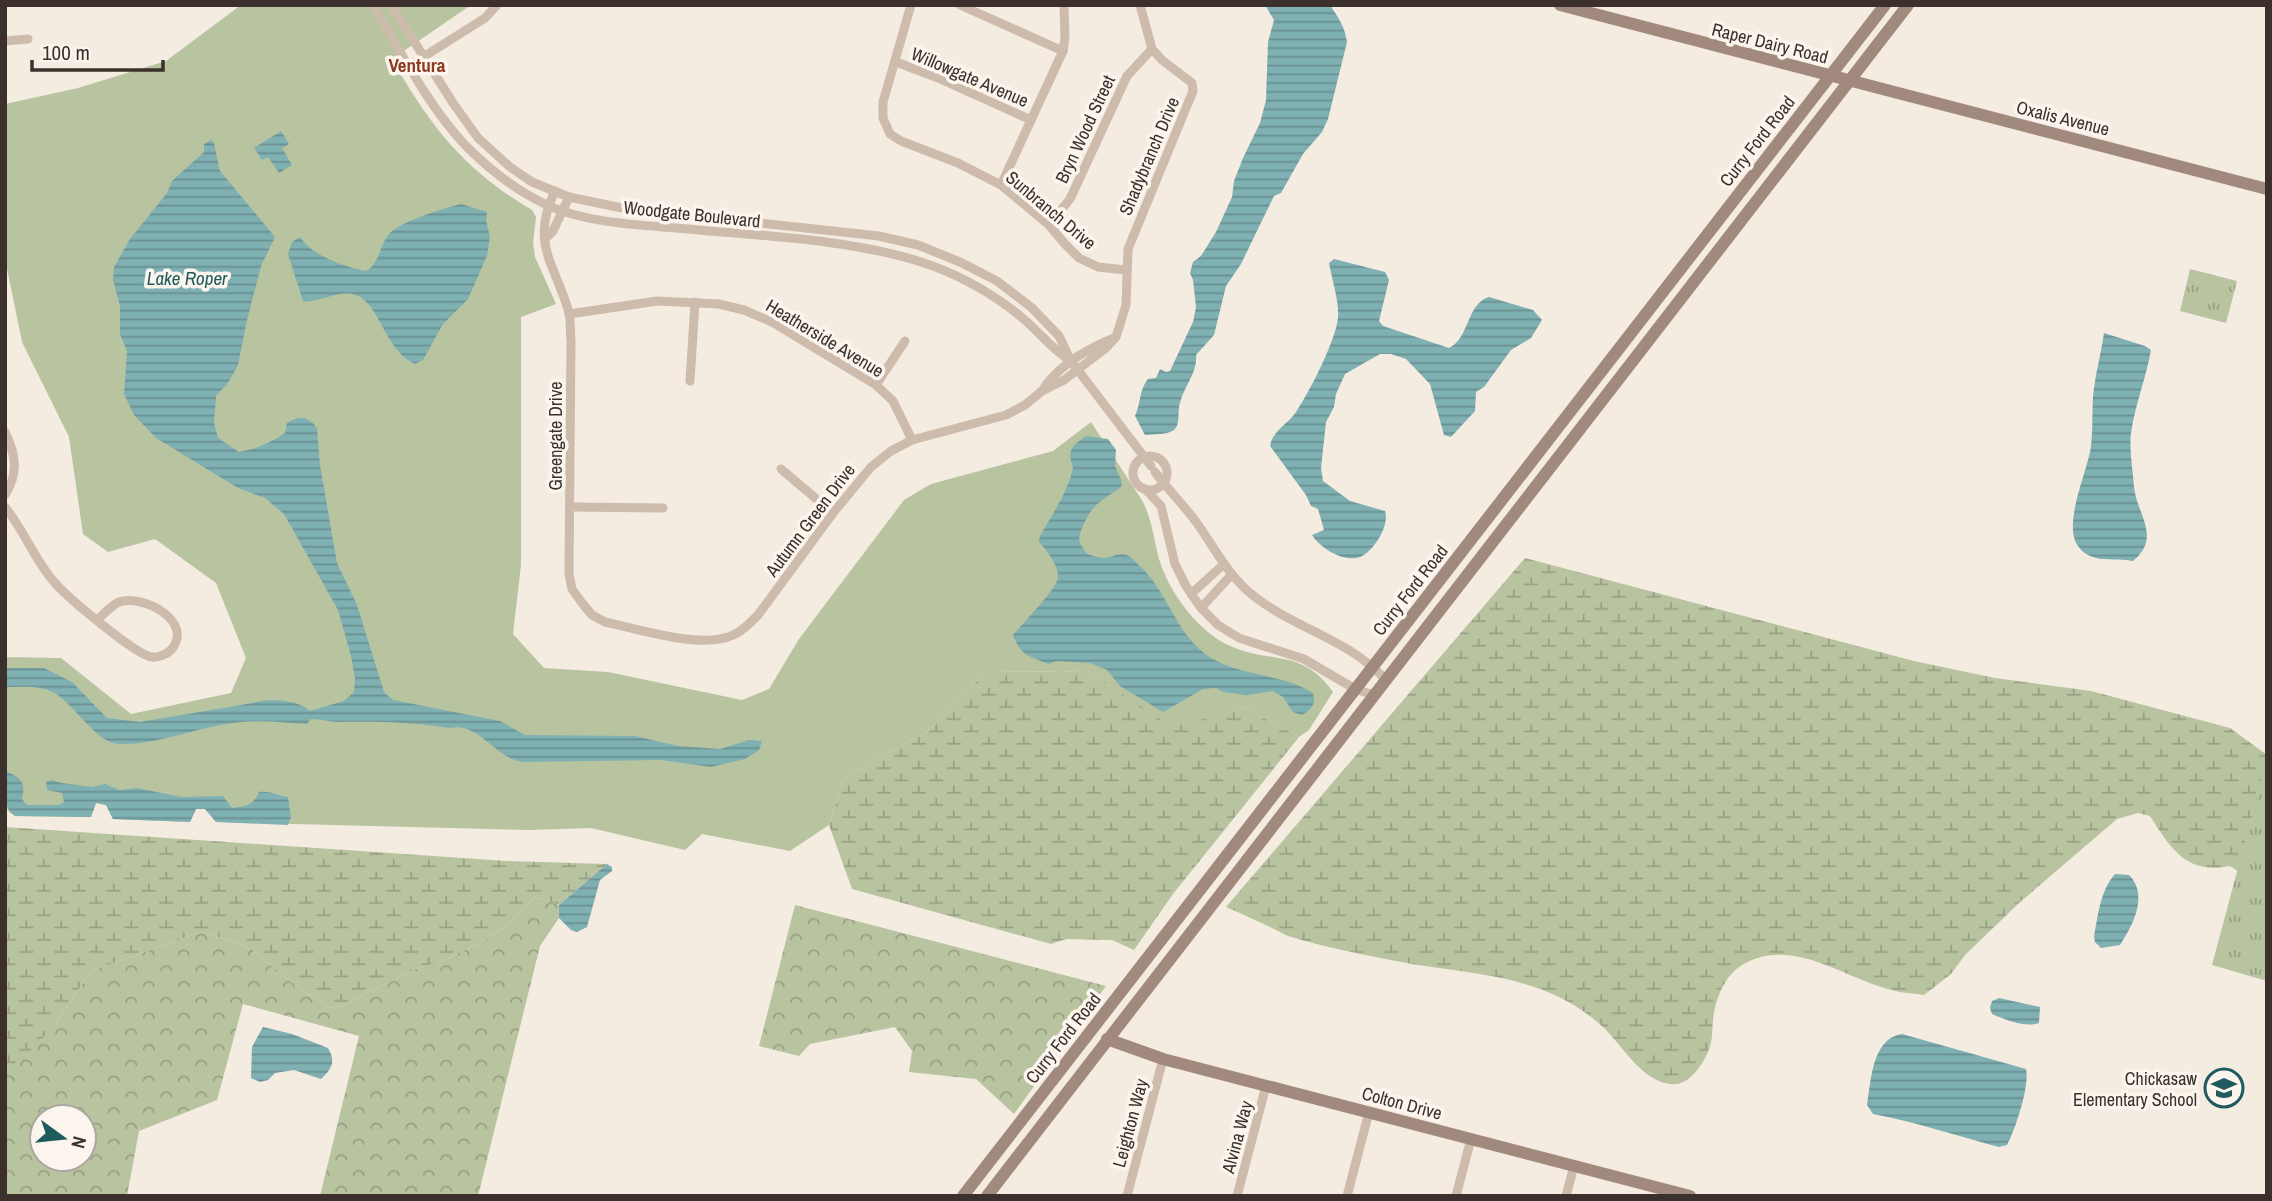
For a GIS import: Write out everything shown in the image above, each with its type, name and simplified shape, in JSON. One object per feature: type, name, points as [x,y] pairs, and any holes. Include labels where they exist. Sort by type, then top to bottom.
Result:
[{"type":"main road","name":"Raper Dairy Road","points":[[1560,5],[1850,81]]},
{"type":"main road","name":"Curry Ford Road","points":[[963,1196],[1885,5]]},
{"type":"main road","name":"Curry Ford Road","points":[[987,1195],[1908,5]]},
{"type":"main road","name":"Oxalis Avenue","points":[[1850,81],[2267,189]]},
{"type":"main road","points":[[1727,239],[1726,223],[1782,137]]},
{"type":"main road","points":[[1651,337],[1658,315],[1698,265],[1696,248]]},
{"type":"main road","points":[[1107,1040],[1111,1016],[1216,880],[1223,859]]},
{"type":"main road","points":[[987,1195],[995,1174],[1088,1052],[1085,1038]]},
{"type":"main road","name":"Colton Drive","points":[[1107,1040],[1163,1059],[1683,1195]]},
{"type":"street","name":"Woodgate Boulevard","points":[[373,5],[409,66],[446,122],[466,146],[497,174],[548,206],[632,224],[840,245],[882,251],[920,262],[961,278],[991,295],[1021,316],[1056,352],[1074,365]]},
{"type":"street","name":"Woodgate Boulevard","points":[[391,5],[423,58],[478,138],[510,167],[532,182],[569,197],[622,208],[844,231],[918,245],[997,281],[1031,307],[1059,336],[1074,365],[1200,528],[1211,548],[1232,574],[1254,596],[1300,626],[1329,637],[1373,666],[1386,680]]},
{"type":"street","points":[[409,66],[485,18],[497,5]]},
{"type":"street","name":"Sunbranch Drive","points":[[911,5],[883,102],[883,118],[890,134],[1001,185],[1049,225],[1079,258],[1098,267],[1126,270]]},
{"type":"street","points":[[960,5],[1063,51]]},
{"type":"street","points":[[1001,185],[1063,51],[1064,5]]},
{"type":"street","points":[[1140,5],[1152,48]]},
{"type":"street","points":[[5,41],[28,39]]},
{"type":"street","name":"Bryn Wood Street","points":[[1049,225],[1070,199],[1127,76],[1152,48]]},
{"type":"street","name":"Shadybranch Drive","points":[[1074,365],[1089,348],[1116,337],[1126,305],[1128,249],[1193,91],[1192,83],[1162,60],[1152,48]]},
{"type":"street","name":"Willowgate Avenue","points":[[896,62],[939,78],[1031,120]]},
{"type":"street","name":"Greengate Drive","points":[[555,191],[544,223],[546,256],[569,314],[571,341],[569,574],[572,589],[592,615],[605,622]]},
{"type":"street","points":[[545,239],[553,231],[569,197]]},
{"type":"street","points":[[686,229],[688,215]]},
{"type":"street","name":"Heatherside Avenue","points":[[569,314],[657,301],[719,304],[744,310],[772,322],[876,385],[893,401],[912,440]]},
{"type":"street","points":[[690,381],[695,302]]},
{"type":"street","points":[[876,385],[905,341]]},
{"type":"street","name":"Autumn Green Drive","points":[[605,622],[697,641],[716,640],[744,629],[758,615],[833,513],[871,467],[891,451],[912,440],[1006,415],[1064,380],[1074,365]]},
{"type":"street","points":[[5,432],[15,458],[11,485],[5,495]]},
{"type":"street","name":"Woodgate Boulevard","points":[[1130,440],[1137,463],[1134,479],[1145,489]]},
{"type":"street","points":[[1547,441],[1563,452]]},
{"type":"street","points":[[1137,463],[1145,457],[1155,457],[1163,463],[1167,473],[1164,483],[1156,489],[1145,489]]},
{"type":"street","points":[[781,469],[833,513]]},
{"type":"street","points":[[1145,489],[1161,506],[1175,565],[1201,608],[1218,625],[1239,638],[1304,659],[1354,690],[1374,695]]},
{"type":"street","points":[[5,506],[20,525],[54,582],[98,619],[139,653],[154,658],[169,653],[176,642],[178,632],[174,622],[148,604],[133,601],[118,603],[98,619]]},
{"type":"street","points":[[571,507],[663,509]]},
{"type":"street","points":[[1191,594],[1224,564]]},
{"type":"street","points":[[1201,608],[1232,574]]},
{"type":"street","name":"Leighton Way","points":[[1127,1196],[1163,1059]]},
{"type":"street","name":"Alvina Way","points":[[1237,1196],[1266,1086]]},
{"type":"street","points":[[1348,1196],[1369,1112]]},
{"type":"street","points":[[1456,1196],[1471,1139]]},
{"type":"street","points":[[1566,1196],[1574,1166]]},
{"type":"green space","points":[[241,5],[471,5],[392,59],[420,105],[451,145],[487,179],[532,210],[536,217],[533,243],[535,257],[556,304],[521,317],[521,565],[513,634],[544,668],[608,672],[742,700],[769,689],[799,639],[904,500],[931,484],[1053,451],[1091,422],[1143,502],[1166,576],[1192,616],[1209,633],[1228,645],[1309,668],[1333,692],[1309,730],[1299,737],[1245,708],[1172,728],[1088,671],[986,672],[928,731],[843,778],[829,825],[790,851],[702,834],[685,850],[591,828],[530,830],[216,822],[205,809],[196,809],[190,822],[113,819],[106,805],[96,803],[91,817],[15,816],[9,812],[5,804],[5,657],[61,658],[131,714],[231,693],[246,658],[216,583],[155,539],[108,552],[83,534],[69,437],[22,342],[5,259],[5,104],[78,88],[166,61]]},
{"type":"green space","points":[[2190,269],[2237,281],[2226,323],[2180,311]]},
{"type":"green space","points":[[1525,558],[1914,661],[1995,678],[2091,691],[2230,728],[2267,755],[2267,767],[2239,872],[2230,866],[2202,867],[2191,863],[2173,849],[2150,816],[2138,813],[2117,819],[2019,903],[1965,955],[1951,974],[1924,995],[1892,990],[1798,957],[1760,957],[1742,965],[1730,975],[1718,997],[1711,1043],[1705,1058],[1693,1075],[1677,1084],[1665,1083],[1645,1073],[1594,1019],[1567,1001],[1542,990],[1503,978],[1401,962],[1316,944],[1288,936],[1226,907]]},
{"type":"green space","points":[[1088,671],[1172,727],[1245,708],[1299,737],[1173,894],[1134,950],[1112,940],[1066,939],[1051,944],[852,889],[829,825],[843,778],[928,731],[986,672]]},
{"type":"green space","points":[[2267,760],[2267,981],[2212,965]]},
{"type":"green space","points":[[5,827],[507,861],[607,864],[559,905],[535,897],[506,927],[475,945],[443,961],[415,969],[344,1005],[329,1008],[291,982],[253,950],[201,932],[91,971],[55,1025],[28,1053],[5,1071]]},
{"type":"green space","points":[[535,897],[559,905],[559,918],[540,946],[478,1196],[320,1196],[359,1036],[243,1004],[217,1100],[139,1131],[127,1196],[5,1196],[5,1071],[55,1025],[91,971],[201,932],[253,950],[291,982],[329,1008],[344,1005],[415,969],[443,961],[506,927]]},
{"type":"green space","points":[[795,905],[1106,986],[1014,1114],[976,1079],[909,1072],[912,1051],[895,1027],[810,1044],[799,1056],[759,1046]]},
{"type":"water","points":[[1265,5],[1330,5],[1338,18],[1347,42],[1328,119],[1322,132],[1303,154],[1281,193],[1274,196],[1241,264],[1226,286],[1214,335],[1196,355],[1195,367],[1180,403],[1176,427],[1168,433],[1145,435],[1135,416],[1143,388],[1148,379],[1156,378],[1160,369],[1170,371],[1193,322],[1196,307],[1190,273],[1193,262],[1201,256],[1216,232],[1232,197],[1234,181],[1243,158],[1260,123],[1266,100],[1268,42],[1274,20]]},
{"type":"water","points":[[281,131],[289,144],[282,148],[292,165],[279,173],[268,157],[262,160],[254,148]]},
{"type":"water","name":"Lake Roper","points":[[211,140],[220,171],[275,237],[261,266],[238,365],[228,383],[216,396],[214,423],[218,438],[239,452],[274,440],[285,433],[287,423],[296,419],[307,419],[317,428],[320,465],[337,563],[357,605],[384,692],[393,700],[500,721],[525,735],[635,736],[678,746],[720,749],[749,740],[762,741],[759,750],[745,759],[711,767],[661,760],[524,762],[504,754],[479,735],[460,727],[311,719],[307,724],[242,722],[151,741],[120,744],[102,738],[53,692],[36,687],[5,687],[5,668],[44,668],[72,682],[107,718],[140,722],[266,700],[291,702],[310,711],[344,701],[354,692],[351,656],[338,610],[284,514],[265,498],[238,488],[156,438],[134,415],[124,394],[127,351],[120,334],[120,306],[113,280],[114,267],[130,239],[167,193],[172,181],[204,152],[204,144]]},
{"type":"water","points":[[461,204],[487,212],[490,237],[487,256],[468,299],[443,324],[423,360],[415,364],[405,358],[389,339],[371,308],[356,295],[342,294],[303,301],[288,254],[292,242],[300,237],[321,255],[366,271],[374,264],[394,229]]},
{"type":"water","points":[[1334,259],[1385,272],[1389,280],[1379,321],[1383,326],[1449,348],[1461,337],[1476,307],[1489,297],[1533,310],[1542,320],[1531,338],[1511,350],[1484,387],[1476,392],[1475,411],[1451,437],[1444,435],[1430,384],[1406,359],[1380,354],[1345,374],[1326,422],[1321,468],[1323,481],[1350,501],[1385,511],[1386,517],[1383,530],[1375,544],[1365,554],[1354,558],[1333,553],[1312,535],[1324,530],[1318,509],[1311,506],[1270,446],[1274,436],[1301,403],[1333,338],[1338,310],[1329,263]]},
{"type":"water","points":[[2104,333],[2151,350],[2131,433],[2134,487],[2147,534],[2146,543],[2133,561],[2090,556],[2078,546],[2074,536],[2074,511],[2091,446],[2094,389]]},
{"type":"water","points":[[1086,436],[1108,439],[1116,450],[1115,466],[1122,482],[1121,487],[1097,504],[1086,520],[1079,539],[1087,554],[1103,558],[1122,554],[1130,557],[1150,577],[1178,622],[1204,653],[1229,666],[1286,681],[1313,693],[1313,703],[1308,711],[1302,715],[1293,712],[1283,697],[1273,691],[1246,695],[1223,692],[1216,688],[1203,689],[1163,712],[1120,686],[1107,670],[1090,663],[1056,661],[1049,664],[1027,654],[1019,647],[1013,635],[1046,597],[1058,577],[1048,553],[1039,542],[1040,536],[1069,481],[1073,469],[1070,457],[1072,449]]},
{"type":"water","points":[[5,771],[23,784],[22,799],[27,805],[59,805],[64,802],[62,793],[47,790],[46,782],[51,780],[92,787],[105,784],[119,790],[137,788],[181,797],[223,796],[232,808],[249,804],[259,792],[268,792],[288,797],[291,817],[288,825],[216,822],[205,809],[196,809],[190,822],[113,819],[106,805],[96,803],[91,817],[15,816],[6,802]]},
{"type":"water","points":[[607,864],[612,867],[612,871],[600,880],[587,927],[577,932],[571,930],[559,918],[559,905]]},
{"type":"water","points":[[2115,874],[2129,875],[2135,883],[2138,892],[2137,910],[2120,945],[2101,948],[2094,937],[2097,921],[2103,896]]},
{"type":"water","points":[[1999,998],[2040,1007],[2039,1023],[2022,1024],[1992,1014],[1992,1001]]},
{"type":"water","points":[[263,1027],[292,1034],[328,1048],[332,1057],[330,1068],[321,1079],[294,1070],[275,1073],[268,1080],[260,1082],[251,1078],[252,1047]]},
{"type":"water","points":[[1902,1034],[2026,1069],[2024,1097],[2007,1145],[1999,1147],[1873,1114],[1867,1105],[1875,1062],[1884,1043]]},
{"type":"place","name":"Chickasaw Elementary School","points":[[2224,1088]]},
{"type":"district","name":"Ventura","points":[[417,65]]}]
